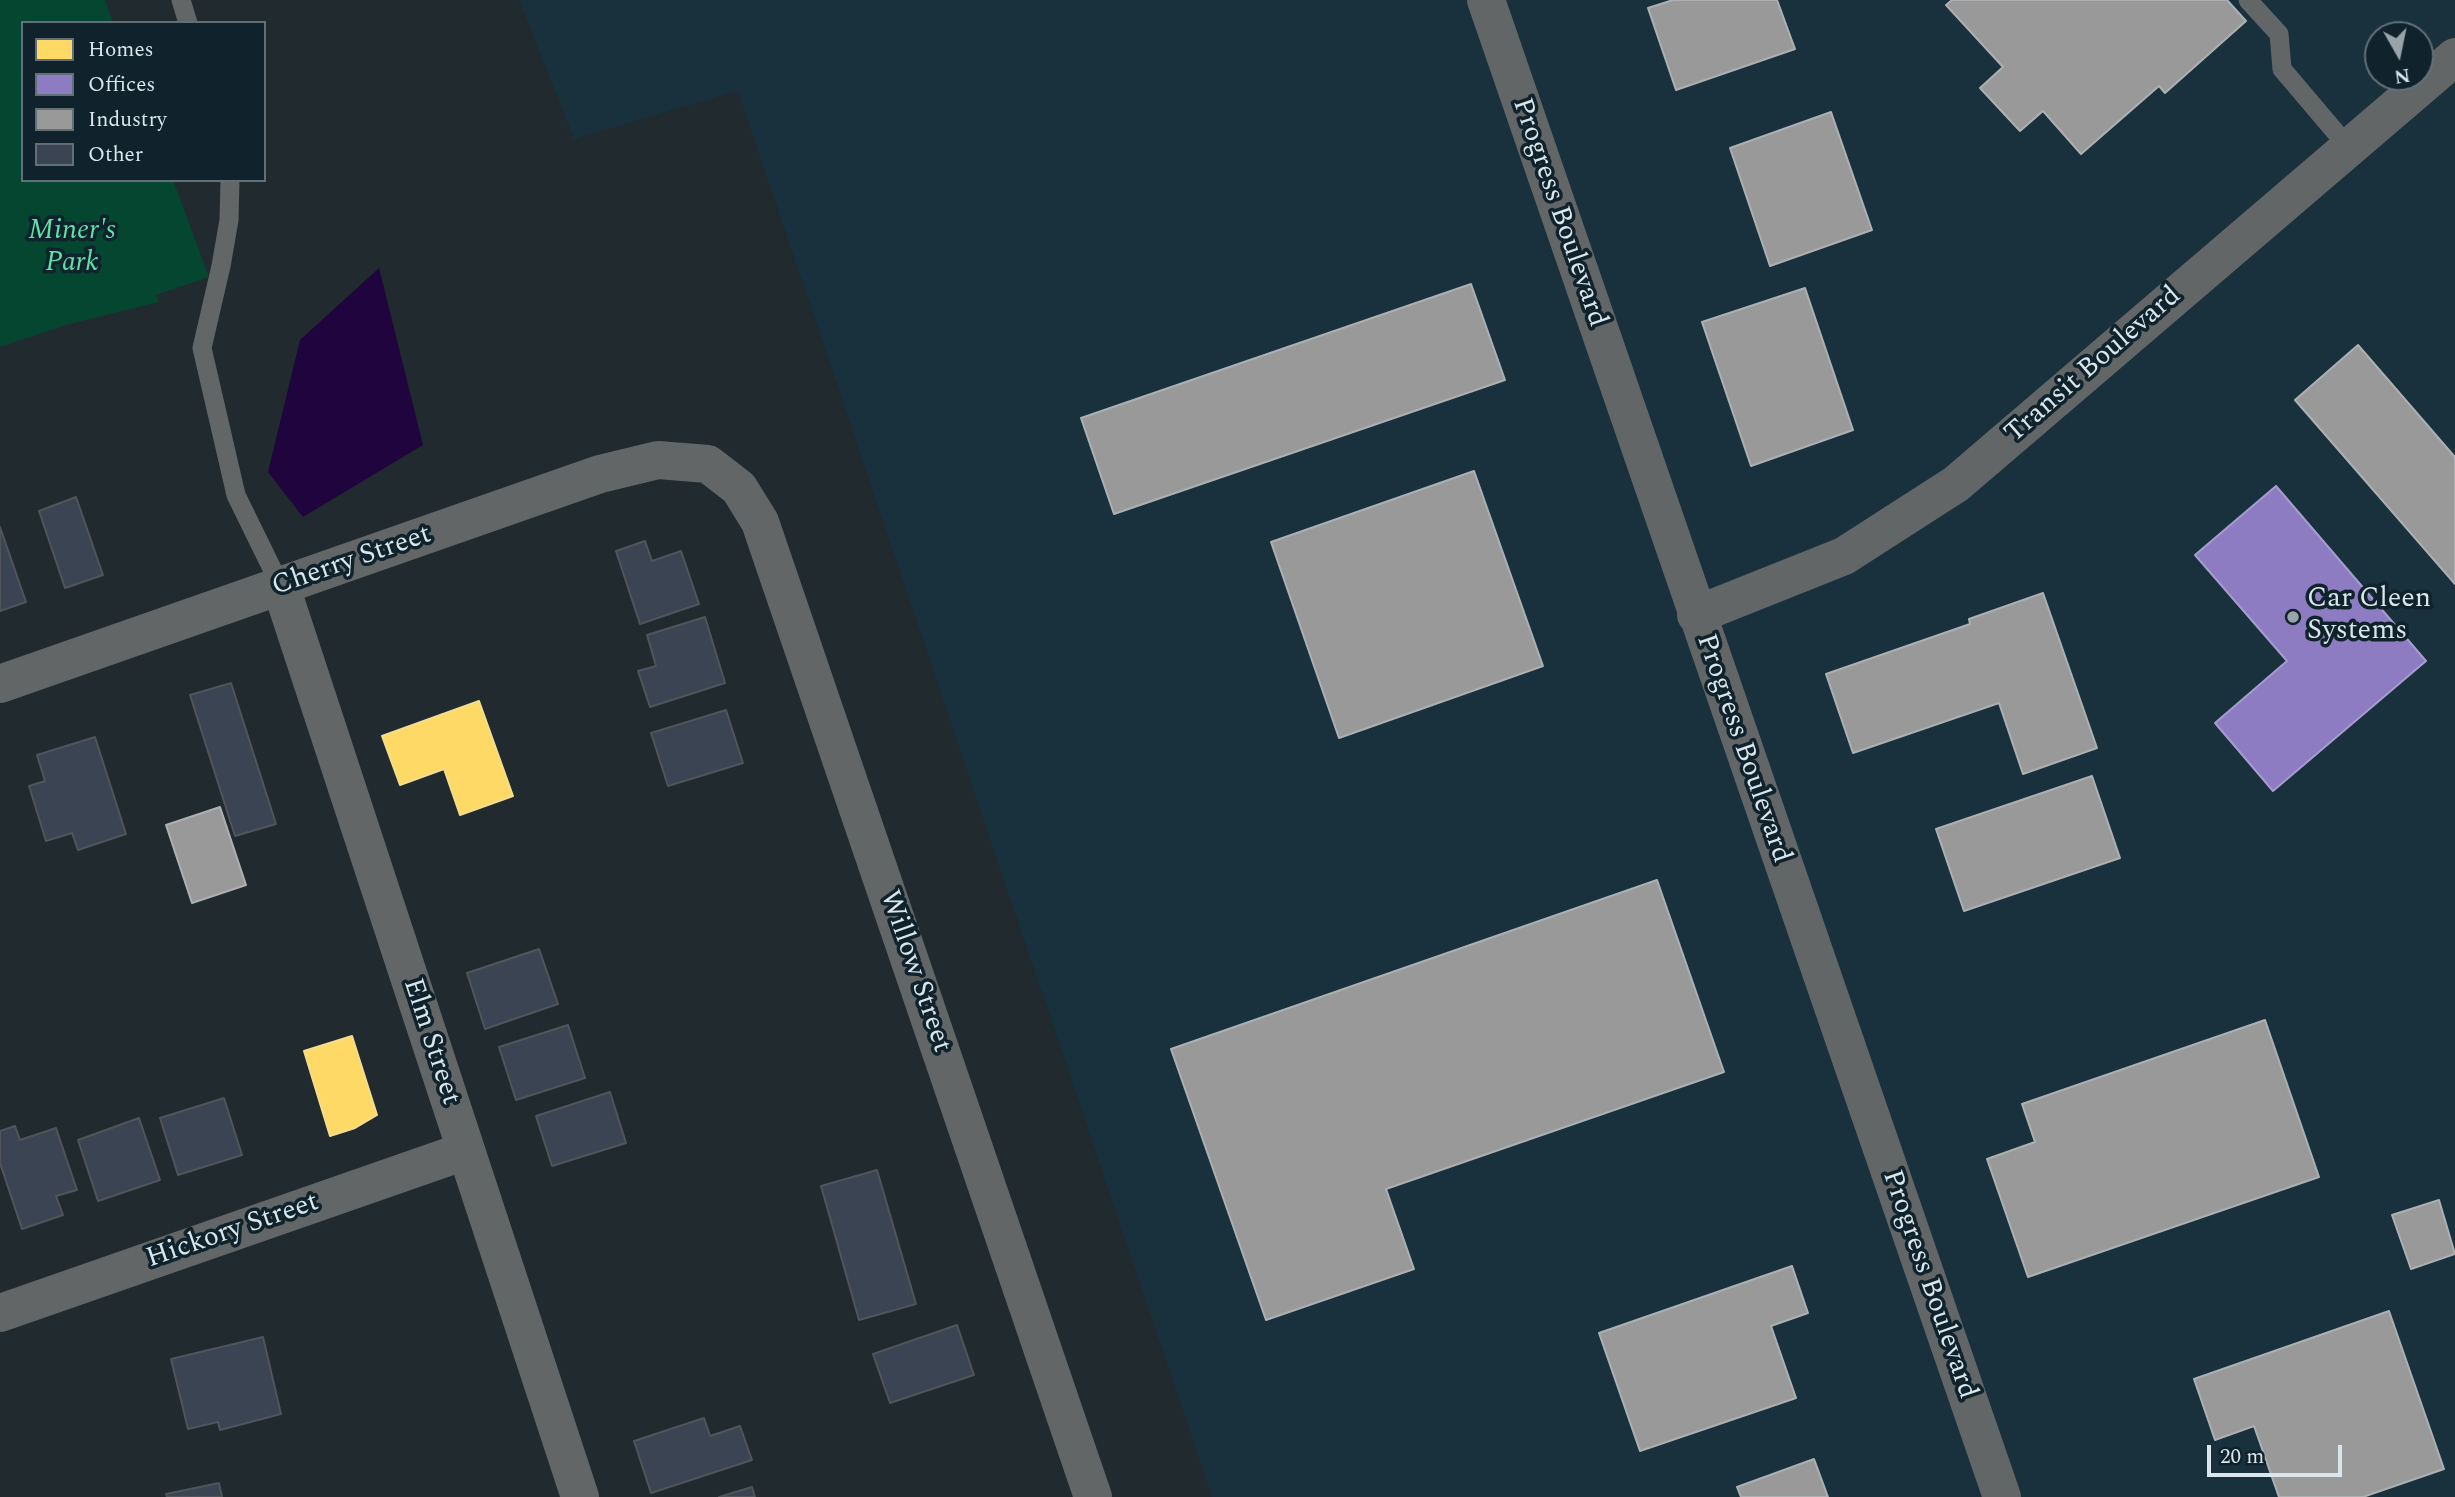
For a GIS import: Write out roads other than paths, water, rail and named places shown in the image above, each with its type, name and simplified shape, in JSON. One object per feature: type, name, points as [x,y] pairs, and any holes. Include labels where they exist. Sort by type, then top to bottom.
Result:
[{"type":"street","name":"Progress Boulevard","points":[[1486,0],[2002,1497]]},
{"type":"street","name":"Transit Boulevard","points":[[1696,615],[1844,556],[1956,484],[2455,57]]},
{"type":"street","name":"Cherry Street","points":[[0,684],[600,474],[658,460],[708,464]]},
{"type":"street","name":"Willow Street","points":[[708,464],[739,488],[760,522],[1093,1497]]},
{"type":"street","name":"Elm Street","points":[[281,587],[580,1497]]},
{"type":"street","name":"Hickory Street","points":[[0,1313],[465,1151]]},
{"type":"lane","points":[[181,0],[187,21]]},
{"type":"lane","points":[[2248,0],[2279,34],[2282,69],[2349,148]]},
{"type":"lane","points":[[230,182],[229,220],[202,348],[236,495],[281,587]]},
{"type":"place","name":"Car Cleen Systems","points":[[2293,617]]},
{"type":"park label","name":"Miner's Park","points":[[72,249]]}]
